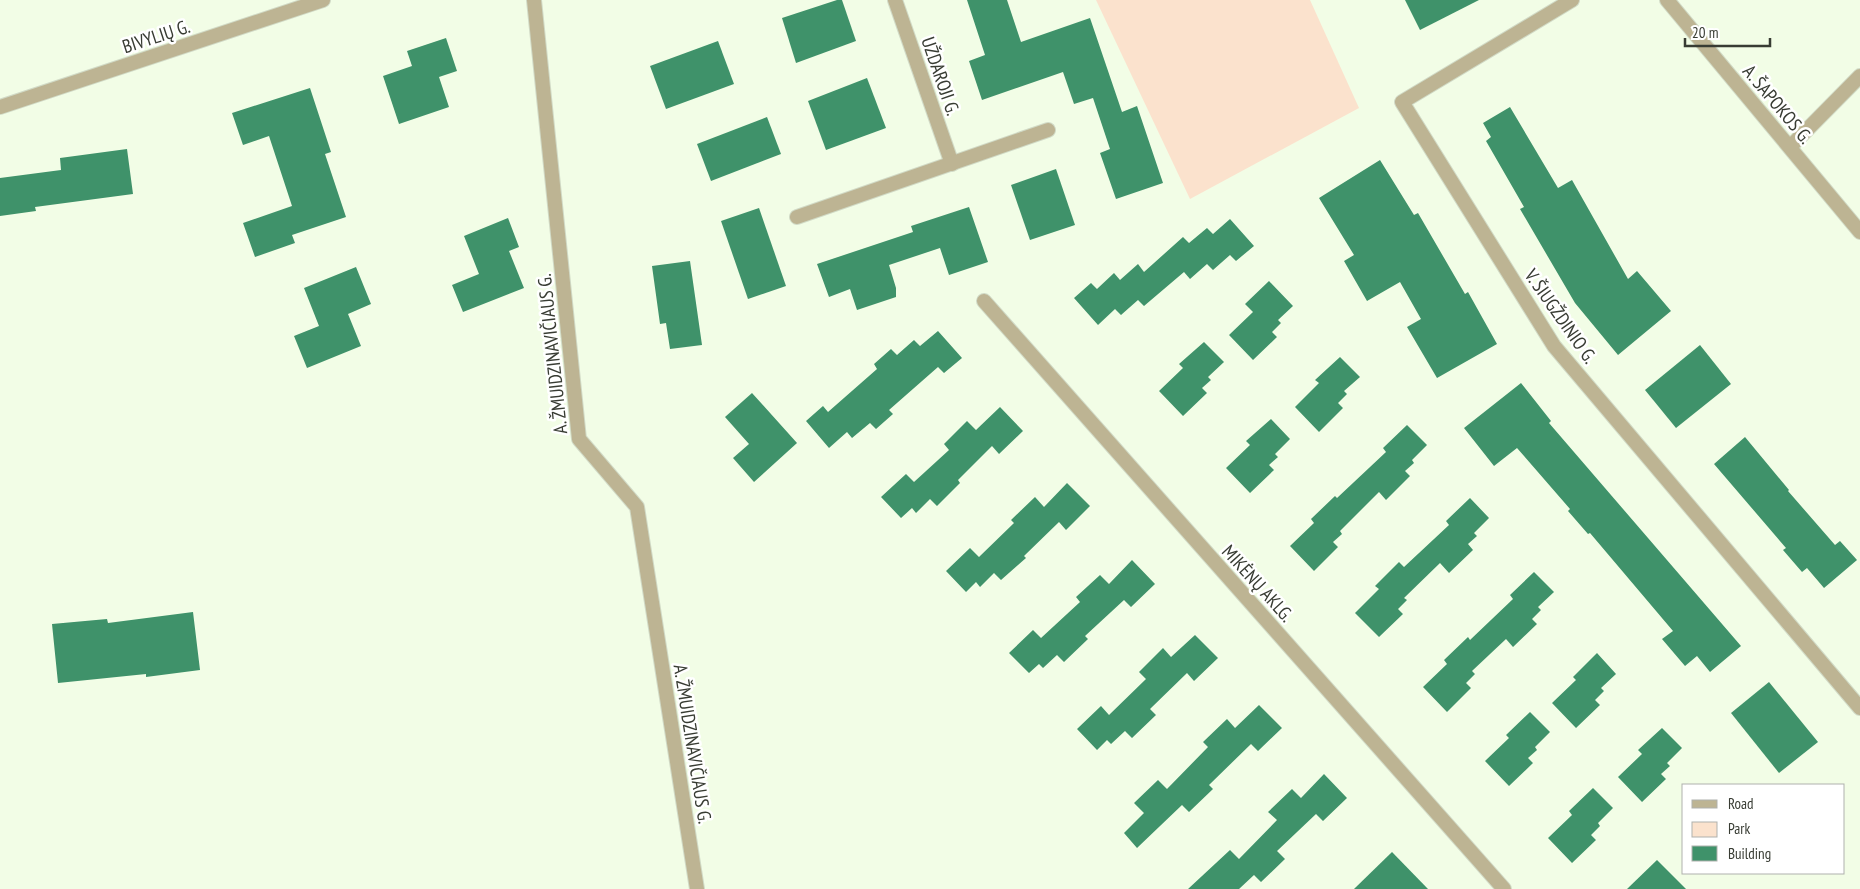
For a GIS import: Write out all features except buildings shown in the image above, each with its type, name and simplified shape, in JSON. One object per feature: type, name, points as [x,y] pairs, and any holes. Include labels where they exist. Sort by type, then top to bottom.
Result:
[{"type":"street","name":"BIVYLIŲ G.","points":[[0,107],[324,0]]},
{"type":"street","name":"A. ŽMUIDZINAVIČIAUS G.","points":[[534,0],[579,439],[637,506],[697,889]]},
{"type":"street","name":"UŽDAROJI G.","points":[[894,0],[952,164]]},
{"type":"street","name":"V. ŠIUGŽDINIO G.","points":[[1572,0],[1402,102],[1554,346],[1860,708]]},
{"type":"street","name":"A. ŠAPOKOS G.","points":[[1667,0],[1860,232]]},
{"type":"street","points":[[1790,147],[1860,76]]},
{"type":"street","points":[[797,217],[1048,130]]},
{"type":"street","name":"MIKĖNŲ AKLG.","points":[[984,301],[1504,889]]},
{"type":"green space","points":[[1096,0],[1310,0],[1359,108],[1190,199]]}]
